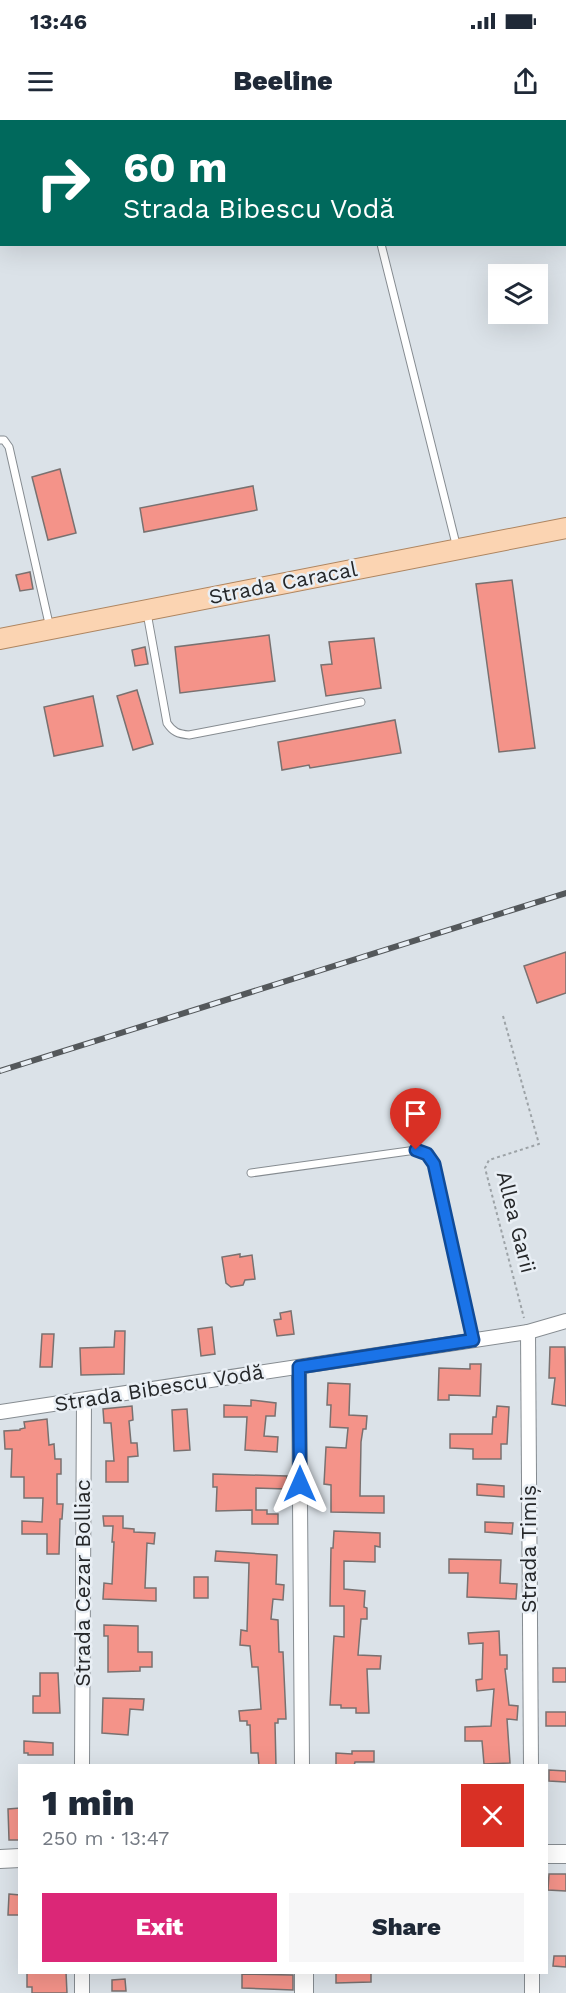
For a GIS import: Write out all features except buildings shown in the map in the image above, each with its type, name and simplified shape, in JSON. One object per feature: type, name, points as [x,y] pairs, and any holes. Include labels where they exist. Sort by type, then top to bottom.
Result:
[{"type":"main road","name":"Strada Caracal","points":[[0,639],[566,528]]},
{"type":"street","name":"Strada Bibescu Vodă","points":[[0,1412],[528,1332],[566,1322]]},
{"type":"street","name":"Strada Timiș","points":[[528,1332],[531,1764]]},
{"type":"street","points":[[299,1367],[302,1764]]},
{"type":"street","name":"Strada Cezar Bolliac","points":[[82,1764],[84,1400]]},
{"type":"street","points":[[548,1854],[566,1854]]},
{"type":"street","points":[[0,1859],[18,1858]]},
{"type":"street","points":[[82,1974],[82,1993]]},
{"type":"street","points":[[304,1974],[304,1993]]},
{"type":"street","points":[[532,1974],[532,1993]]},
{"type":"lane","points":[[382,246],[458,548]]},
{"type":"lane","points":[[0,440],[4,440],[9,447],[50,628]]},
{"type":"lane","points":[[146,611],[167,723],[178,734],[189,735],[361,702]]},
{"type":"lane","points":[[251,1173],[416,1150],[427,1154],[434,1164],[473,1340]]},
{"type":"path","name":"Allea Garii","points":[[503,1016],[539,1144],[489,1160],[485,1168],[528,1332]]},
{"type":"railway","points":[[0,1071],[566,893]]},
{"type":"route","points":[[300,1484],[299,1367],[473,1340],[434,1164],[427,1154],[416,1150]]}]
